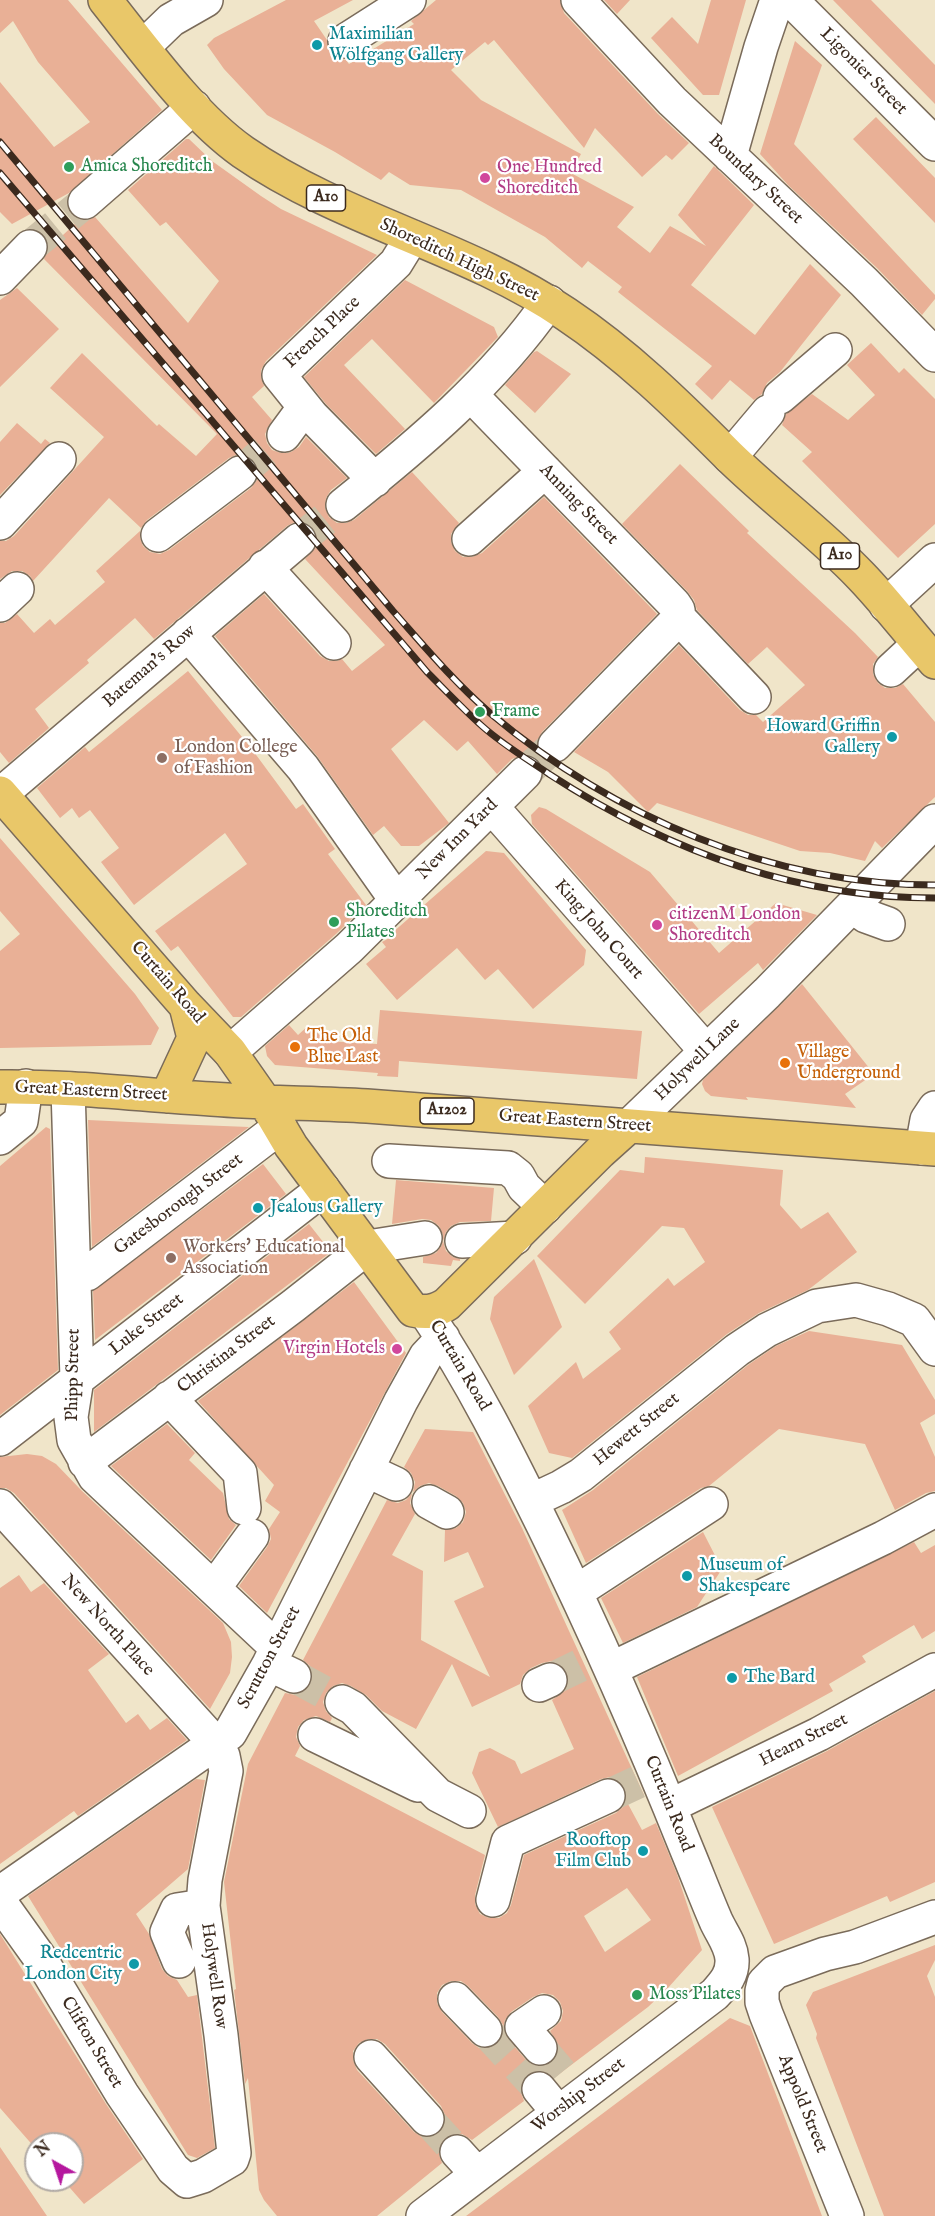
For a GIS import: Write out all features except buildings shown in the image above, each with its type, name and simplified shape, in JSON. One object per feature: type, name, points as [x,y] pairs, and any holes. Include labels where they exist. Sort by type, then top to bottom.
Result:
[{"type":"highway","name":"Shoreditch High Street","points":[[105,0],[217,131],[253,158],[332,202],[490,271],[549,302],[622,357],[673,400],[730,457],[862,577],[927,653]]},
{"type":"highway","name":"Curtain Road","points":[[0,793],[186,1006],[230,1052],[273,1114],[291,1146],[368,1246],[413,1310],[435,1325]]},
{"type":"highway","points":[[167,1096],[194,1038],[186,1006]]},
{"type":"highway","name":"Great Eastern Street","points":[[13,1087],[167,1096],[273,1114],[367,1106],[928,1148]]},
{"type":"highway","name":"Holywell Lane","points":[[435,1325],[437,1311],[447,1304],[629,1126]]},
{"type":"street","points":[[143,47],[171,20],[206,0]]},
{"type":"street","points":[[345,41],[409,0]]},
{"type":"street","name":"Boundary Street","points":[[578,0],[672,101],[864,282],[935,355]]},
{"type":"street","points":[[730,156],[777,0]]},
{"type":"street","name":"Ligonier Street","points":[[791,0],[922,131]]},
{"type":"street","points":[[85,202],[195,107]]},
{"type":"street","name":"French Place","points":[[375,480],[312,416],[279,375],[396,263],[412,237]]},
{"type":"street","points":[[0,278],[30,247]]},
{"type":"street","points":[[343,505],[375,480],[471,395],[506,359],[549,302]]},
{"type":"street","points":[[730,457],[774,405],[835,350]]},
{"type":"street","name":"Anning Street","points":[[471,395],[674,604],[679,618],[754,697]]},
{"type":"street","points":[[284,435],[298,416],[312,416]]},
{"type":"street","points":[[0,523],[59,459]]},
{"type":"street","points":[[469,538],[545,471]]},
{"type":"street","points":[[158,535],[240,473]]},
{"type":"street","name":"Bateman's Row","points":[[0,793],[299,540]]},
{"type":"street","points":[[886,605],[935,560]]},
{"type":"street","points":[[266,567],[334,643]]},
{"type":"street","points":[[555,745],[679,618]]},
{"type":"street","points":[[188,634],[303,768],[397,901]]},
{"type":"street","points":[[891,670],[927,653]]},
{"type":"street","name":"New Inn Yard","points":[[230,1052],[349,948],[525,773]]},
{"type":"street","name":"King John Court","points":[[492,807],[706,1051]]},
{"type":"street","name":"Holywell Lane","points":[[629,1126],[767,993],[935,820]]},
{"type":"street","points":[[852,906],[866,916],[888,924]]},
{"type":"street","points":[[0,1137],[21,1121],[13,1087]]},
{"type":"street","name":"Phipp Street","points":[[68,1089],[77,1379],[71,1417],[74,1440],[95,1477],[214,1588],[280,1663]]},
{"type":"street","points":[[928,1148],[927,1120],[935,1108]]},
{"type":"street","name":"Gatesborough Street","points":[[74,1276],[87,1274],[273,1114]]},
{"type":"street","points":[[389,1161],[508,1168],[518,1176],[524,1187],[544,1208]]},
{"type":"street","name":"Luke Street","points":[[0,1439],[323,1189]]},
{"type":"street","points":[[368,1246],[424,1238]]},
{"type":"street","points":[[462,1240],[515,1238]]},
{"type":"street","name":"Christina Street","points":[[85,1462],[368,1246]]},
{"type":"street","name":"Hewett Street","points":[[531,1501],[581,1475],[737,1350],[767,1330],[817,1306],[856,1300],[888,1309],[914,1320],[935,1349]]},
{"type":"street","name":"Scrutton Street","points":[[0,1893],[230,1733],[280,1663],[366,1470],[422,1362],[435,1325]]},
{"type":"street","name":"Curtain Road","points":[[435,1325],[494,1425],[576,1592],[600,1662],[647,1778],[670,1806],[717,1923],[730,1948],[731,1972]]},
{"type":"street","points":[[175,1394],[268,1485]]},
{"type":"street","points":[[175,1394],[240,1473],[248,1522],[214,1588]]},
{"type":"street","points":[[366,1470],[396,1484]]},
{"type":"street","points":[[576,1592],[711,1504]]},
{"type":"street","points":[[600,1662],[830,1564],[935,1510]]},
{"type":"street","name":"New North Place","points":[[5,1524],[216,1744]]},
{"type":"street","name":"Hearn Street","points":[[670,1806],[819,1734],[935,1670]]},
{"type":"street","points":[[342,1702],[353,1708],[438,1795]]},
{"type":"street","points":[[315,1736],[469,1811]]},
{"type":"street","name":"Holywell Row","points":[[187,2181],[203,2176],[226,2164],[232,2159],[234,2153],[221,2035],[197,1887],[226,1771],[223,1756],[216,1744]]},
{"type":"street","points":[[493,1900],[508,1842],[608,1796]]},
{"type":"street","points":[[178,1961],[167,1932],[177,1910],[197,1887]]},
{"type":"street","name":"Clifton Street","points":[[0,1902],[40,1958],[122,2094],[173,2169],[187,2181]]},
{"type":"street","name":"Appold Street","points":[[847,2216],[766,2014],[762,2002],[764,1983],[775,1972],[825,1954],[855,1947],[935,1917]]},
{"type":"street","name":"Worship Street","points":[[429,2214],[467,2163],[559,2093],[715,1994],[731,1972]]},
{"type":"street","points":[[454,1999],[485,2030]]},
{"type":"street","points":[[540,2048],[522,2027],[544,2012]]},
{"type":"street","points":[[370,2057],[427,2119]]},
{"type":"tunnel","points":[[30,247],[85,202]]},
{"type":"tunnel","points":[[240,473],[284,435]]},
{"type":"tunnel","points":[[299,540],[343,505]]},
{"type":"tunnel","points":[[525,773],[555,745]]},
{"type":"tunnel","points":[[550,1680],[585,1663]]},
{"type":"tunnel","points":[[294,1676],[342,1702]]},
{"type":"tunnel","points":[[608,1796],[638,1782]]},
{"type":"tunnel","points":[[485,2030],[539,2089]]},
{"type":"tunnel","points":[[540,2048],[561,2073]]},
{"type":"tunnel","points":[[427,2119],[457,2152]]},
{"type":"railway","points":[[0,142],[393,611],[452,677],[490,713],[538,750],[589,784],[642,813],[698,838],[755,858],[814,873],[874,882],[935,885]]},
{"type":"railway","points":[[0,173],[427,672],[498,739],[593,801],[686,847],[782,879],[883,896],[935,898]]},
{"type":"place","name":"Maximilian Wölfgang Gallery","points":[[317,45]]},
{"type":"place","name":"Amica Shoreditch","points":[[69,167]]},
{"type":"place","name":"One Hundred Shoreditch","points":[[485,178]]},
{"type":"place","name":"Frame","points":[[480,712]]},
{"type":"place","name":"Howard Griffin Gallery","points":[[892,737]]},
{"type":"place","name":"London College of Fashion","points":[[162,758]]},
{"type":"place","name":"Shoreditch Pilates","points":[[334,922]]},
{"type":"place","name":"citizenM London Shoreditch","points":[[657,925]]},
{"type":"place","name":"The Old Blue Last","points":[[295,1047]]},
{"type":"place","name":"Village Underground","points":[[785,1063]]},
{"type":"place","name":"Jealous Gallery","points":[[258,1208]]},
{"type":"place","name":"Workers' Educational Association","points":[[171,1258]]},
{"type":"place","name":"Virgin Hotels","points":[[397,1349]]},
{"type":"place","name":"Museum of Shakespeare","points":[[687,1576]]},
{"type":"place","name":"The Bard","points":[[732,1678]]},
{"type":"place","name":"Rooftop Film Club","points":[[643,1851]]},
{"type":"place","name":"Redcentric London City","points":[[134,1964]]},
{"type":"place","name":"Moss Pilates","points":[[637,1995]]}]
